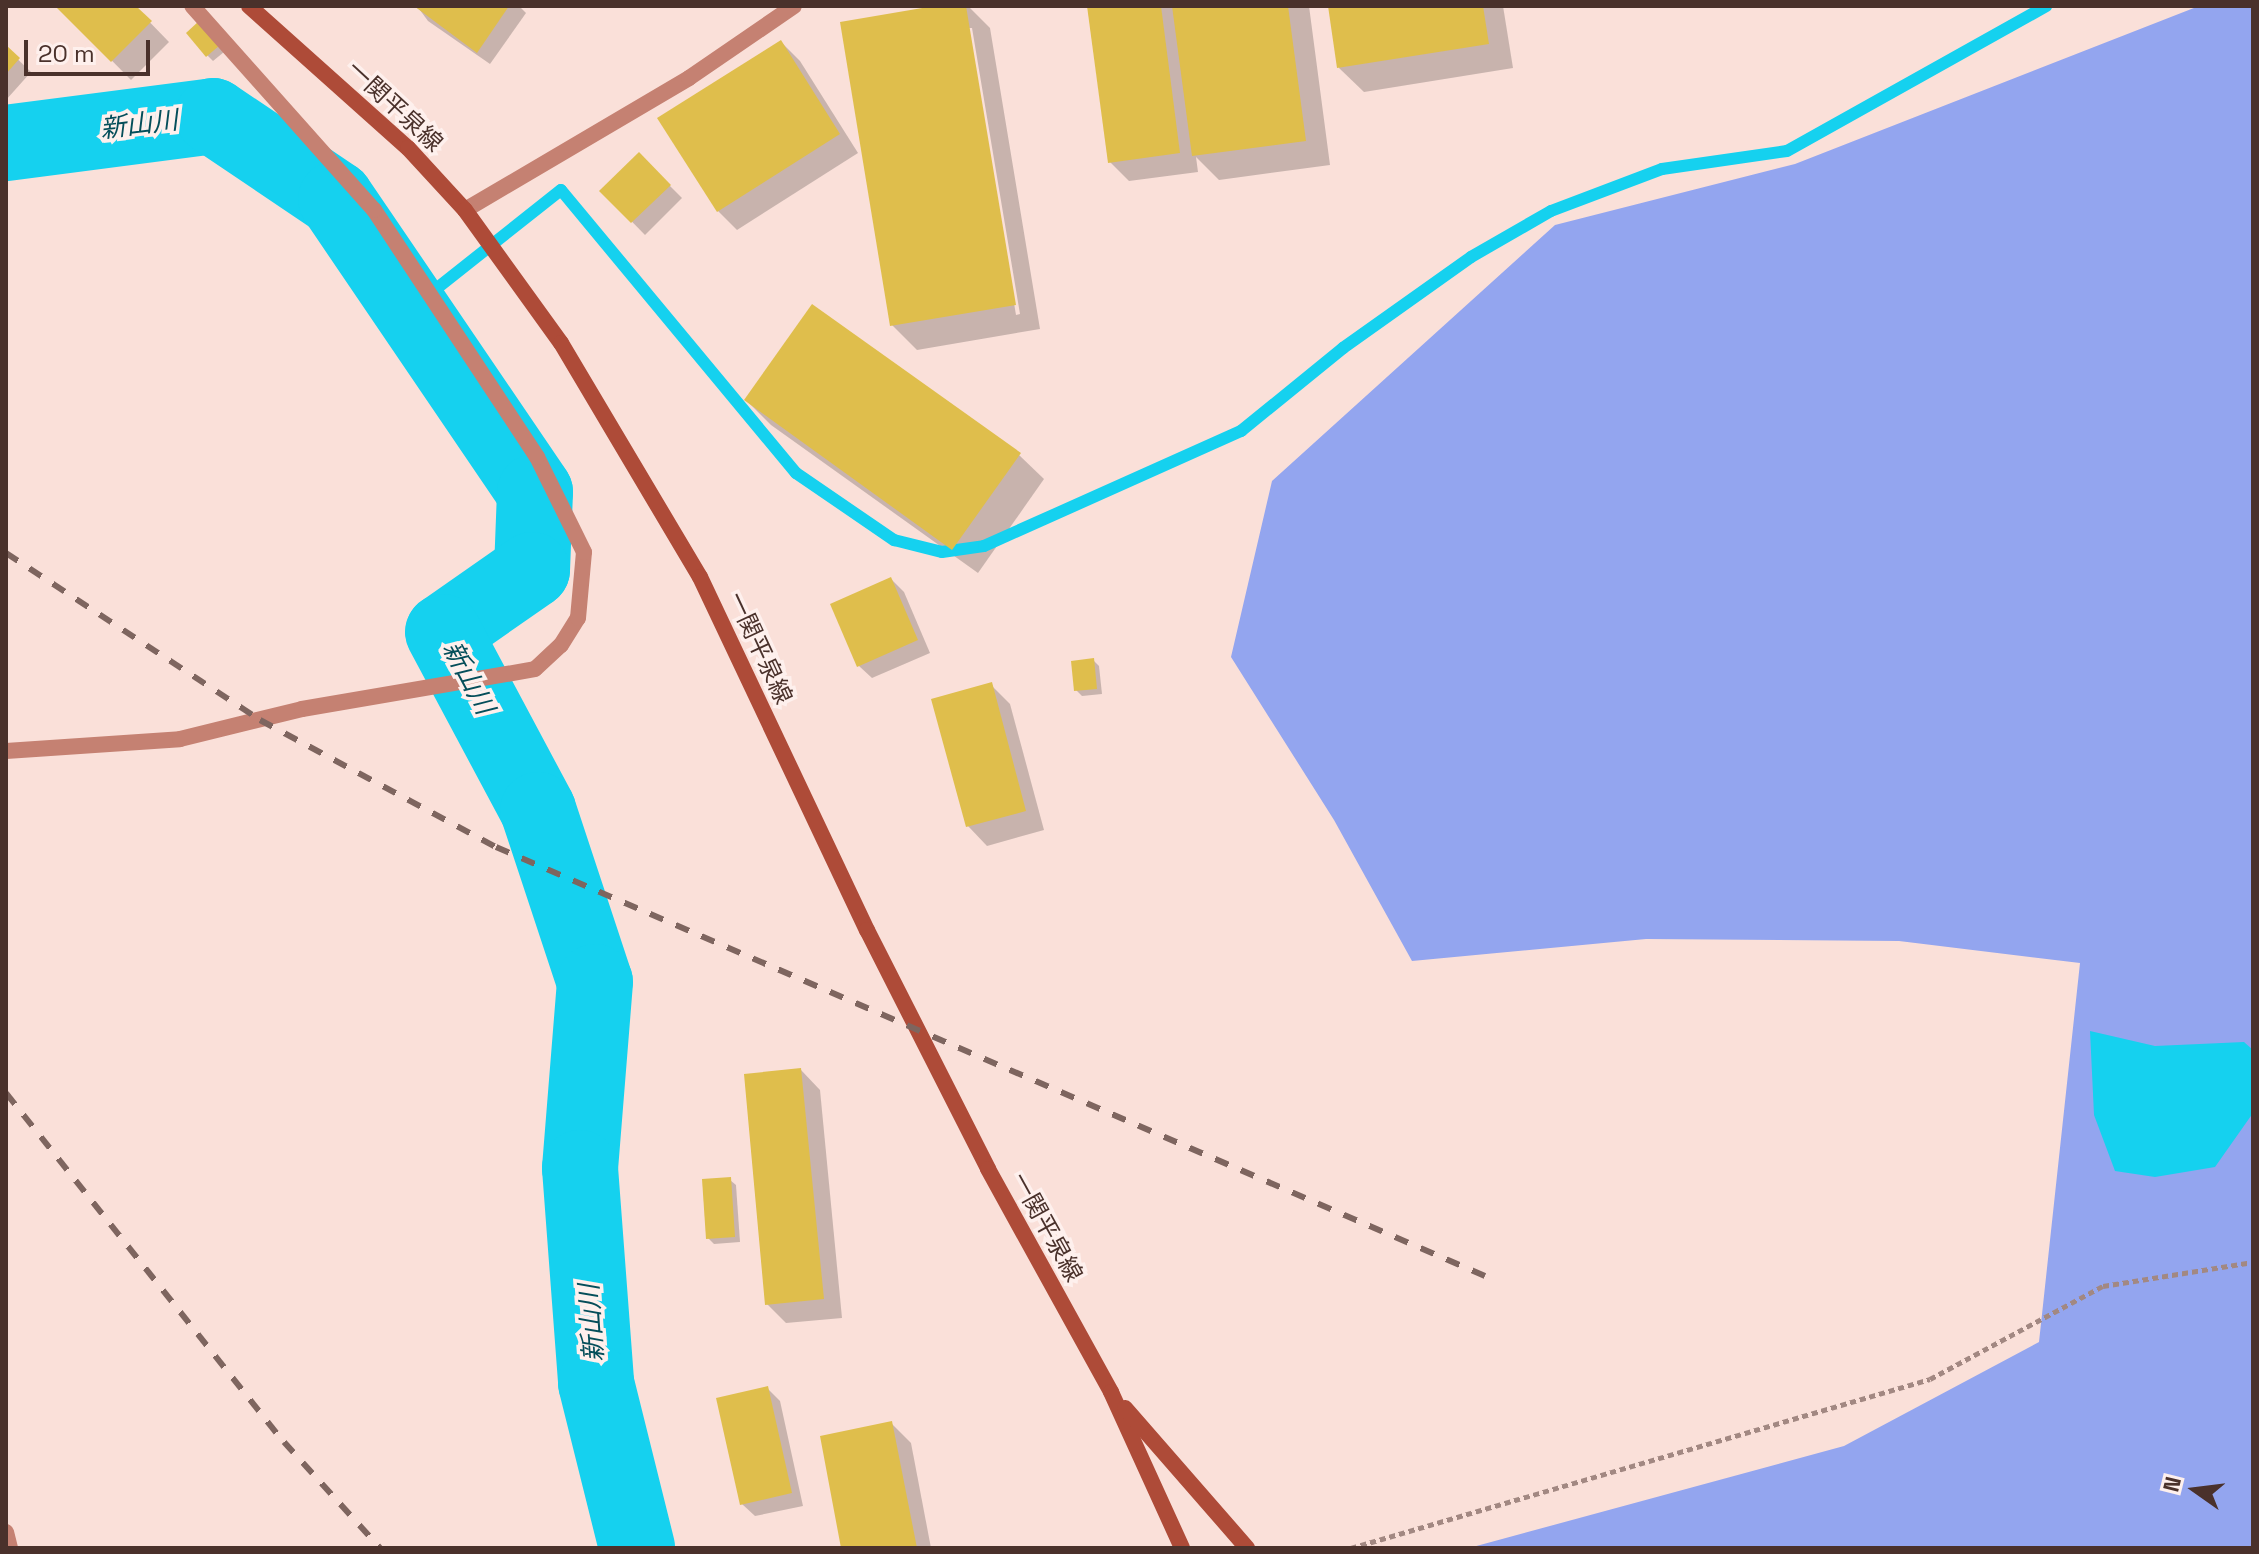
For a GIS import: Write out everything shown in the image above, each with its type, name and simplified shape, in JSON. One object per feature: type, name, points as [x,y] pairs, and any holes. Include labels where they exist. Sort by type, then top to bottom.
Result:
[{"type":"main road","name":"一関平泉線","points":[[249,6],[408,148],[465,210],[561,343],[700,577],[867,930],[988,1169],[1111,1392],[1182,1548]]},
{"type":"main road","name":"一関平泉線","points":[[1111,1392],[1247,1548]]},
{"type":"street","points":[[6,751],[180,739],[302,709],[535,669],[561,645],[578,618],[584,552],[537,457],[374,210],[192,6]]},
{"type":"street","points":[[465,210],[689,78],[794,6]]},
{"type":"street","points":[[6,1532],[10,1548]]},
{"type":"path","points":[[1351,1548],[1930,1379],[2103,1286],[2253,1262]]},
{"type":"shaded area","points":[[2199,6],[2253,6],[2253,1548],[1469,1548],[1844,1446],[2039,1342],[2080,963],[1899,941],[1646,939],[1412,961],[1334,820],[1231,657],[1272,481],[1555,225],[1795,164]]},
{"type":"shaded area","points":[[2090,1031],[2155,1046],[2244,1042],[2253,1050],[2253,1113],[2215,1167],[2155,1177],[2115,1171],[2094,1115]]},
{"type":"building","points":[[55,6],[136,6],[152,21],[111,62]]},
{"type":"building","points":[[414,6],[509,6],[477,53]]},
{"type":"building","points":[[934,6],[966,6],[1016,305],[890,326],[840,22]]},
{"type":"building","points":[[1087,6],[1161,6],[1180,153],[1108,163]]},
{"type":"building","points":[[1172,6],[1288,6],[1306,141],[1192,156]]},
{"type":"building","points":[[1328,6],[1483,6],[1489,44],[1337,68]]},
{"type":"building","points":[[199,21],[220,45],[206,57],[186,33]]},
{"type":"building","points":[[781,40],[840,134],[717,212],[657,118]]},
{"type":"building","points":[[6,45],[20,58],[6,74]]},
{"type":"building","points":[[639,152],[671,185],[631,223],[599,191]]},
{"type":"building","points":[[812,304],[1021,453],[952,550],[744,400]]},
{"type":"building","points":[[891,577],[918,640],[857,667],[830,604]]},
{"type":"building","points":[[1094,658],[1097,689],[1074,691],[1071,661]]},
{"type":"building","points":[[992,682],[1026,811],[966,827],[931,699]]},
{"type":"building","points":[[801,1068],[824,1299],[765,1305],[744,1074]]},
{"type":"building","points":[[731,1177],[735,1237],[706,1239],[702,1179]]},
{"type":"building","points":[[768,1386],[792,1493],[740,1505],[716,1398]]},
{"type":"building","points":[[892,1421],[917,1548],[841,1548],[820,1436]]},
{"type":"waterway","points":[[412,308],[561,190],[796,473],[894,540],[942,552],[984,546],[1241,431],[1343,348],[1471,257],[1551,211],[1662,169],[1787,151],[2046,6]]},
{"type":"waterway","name":"新山川","points":[[6,143],[213,116],[336,199],[535,492],[532,570],[443,632],[538,810],[595,982],[580,1168],[596,1383],[637,1548]]},
{"type":"railway","points":[[6,553],[260,720],[496,847],[1485,1276]]},
{"type":"railway","points":[[6,1093],[284,1442],[380,1548]]}]
